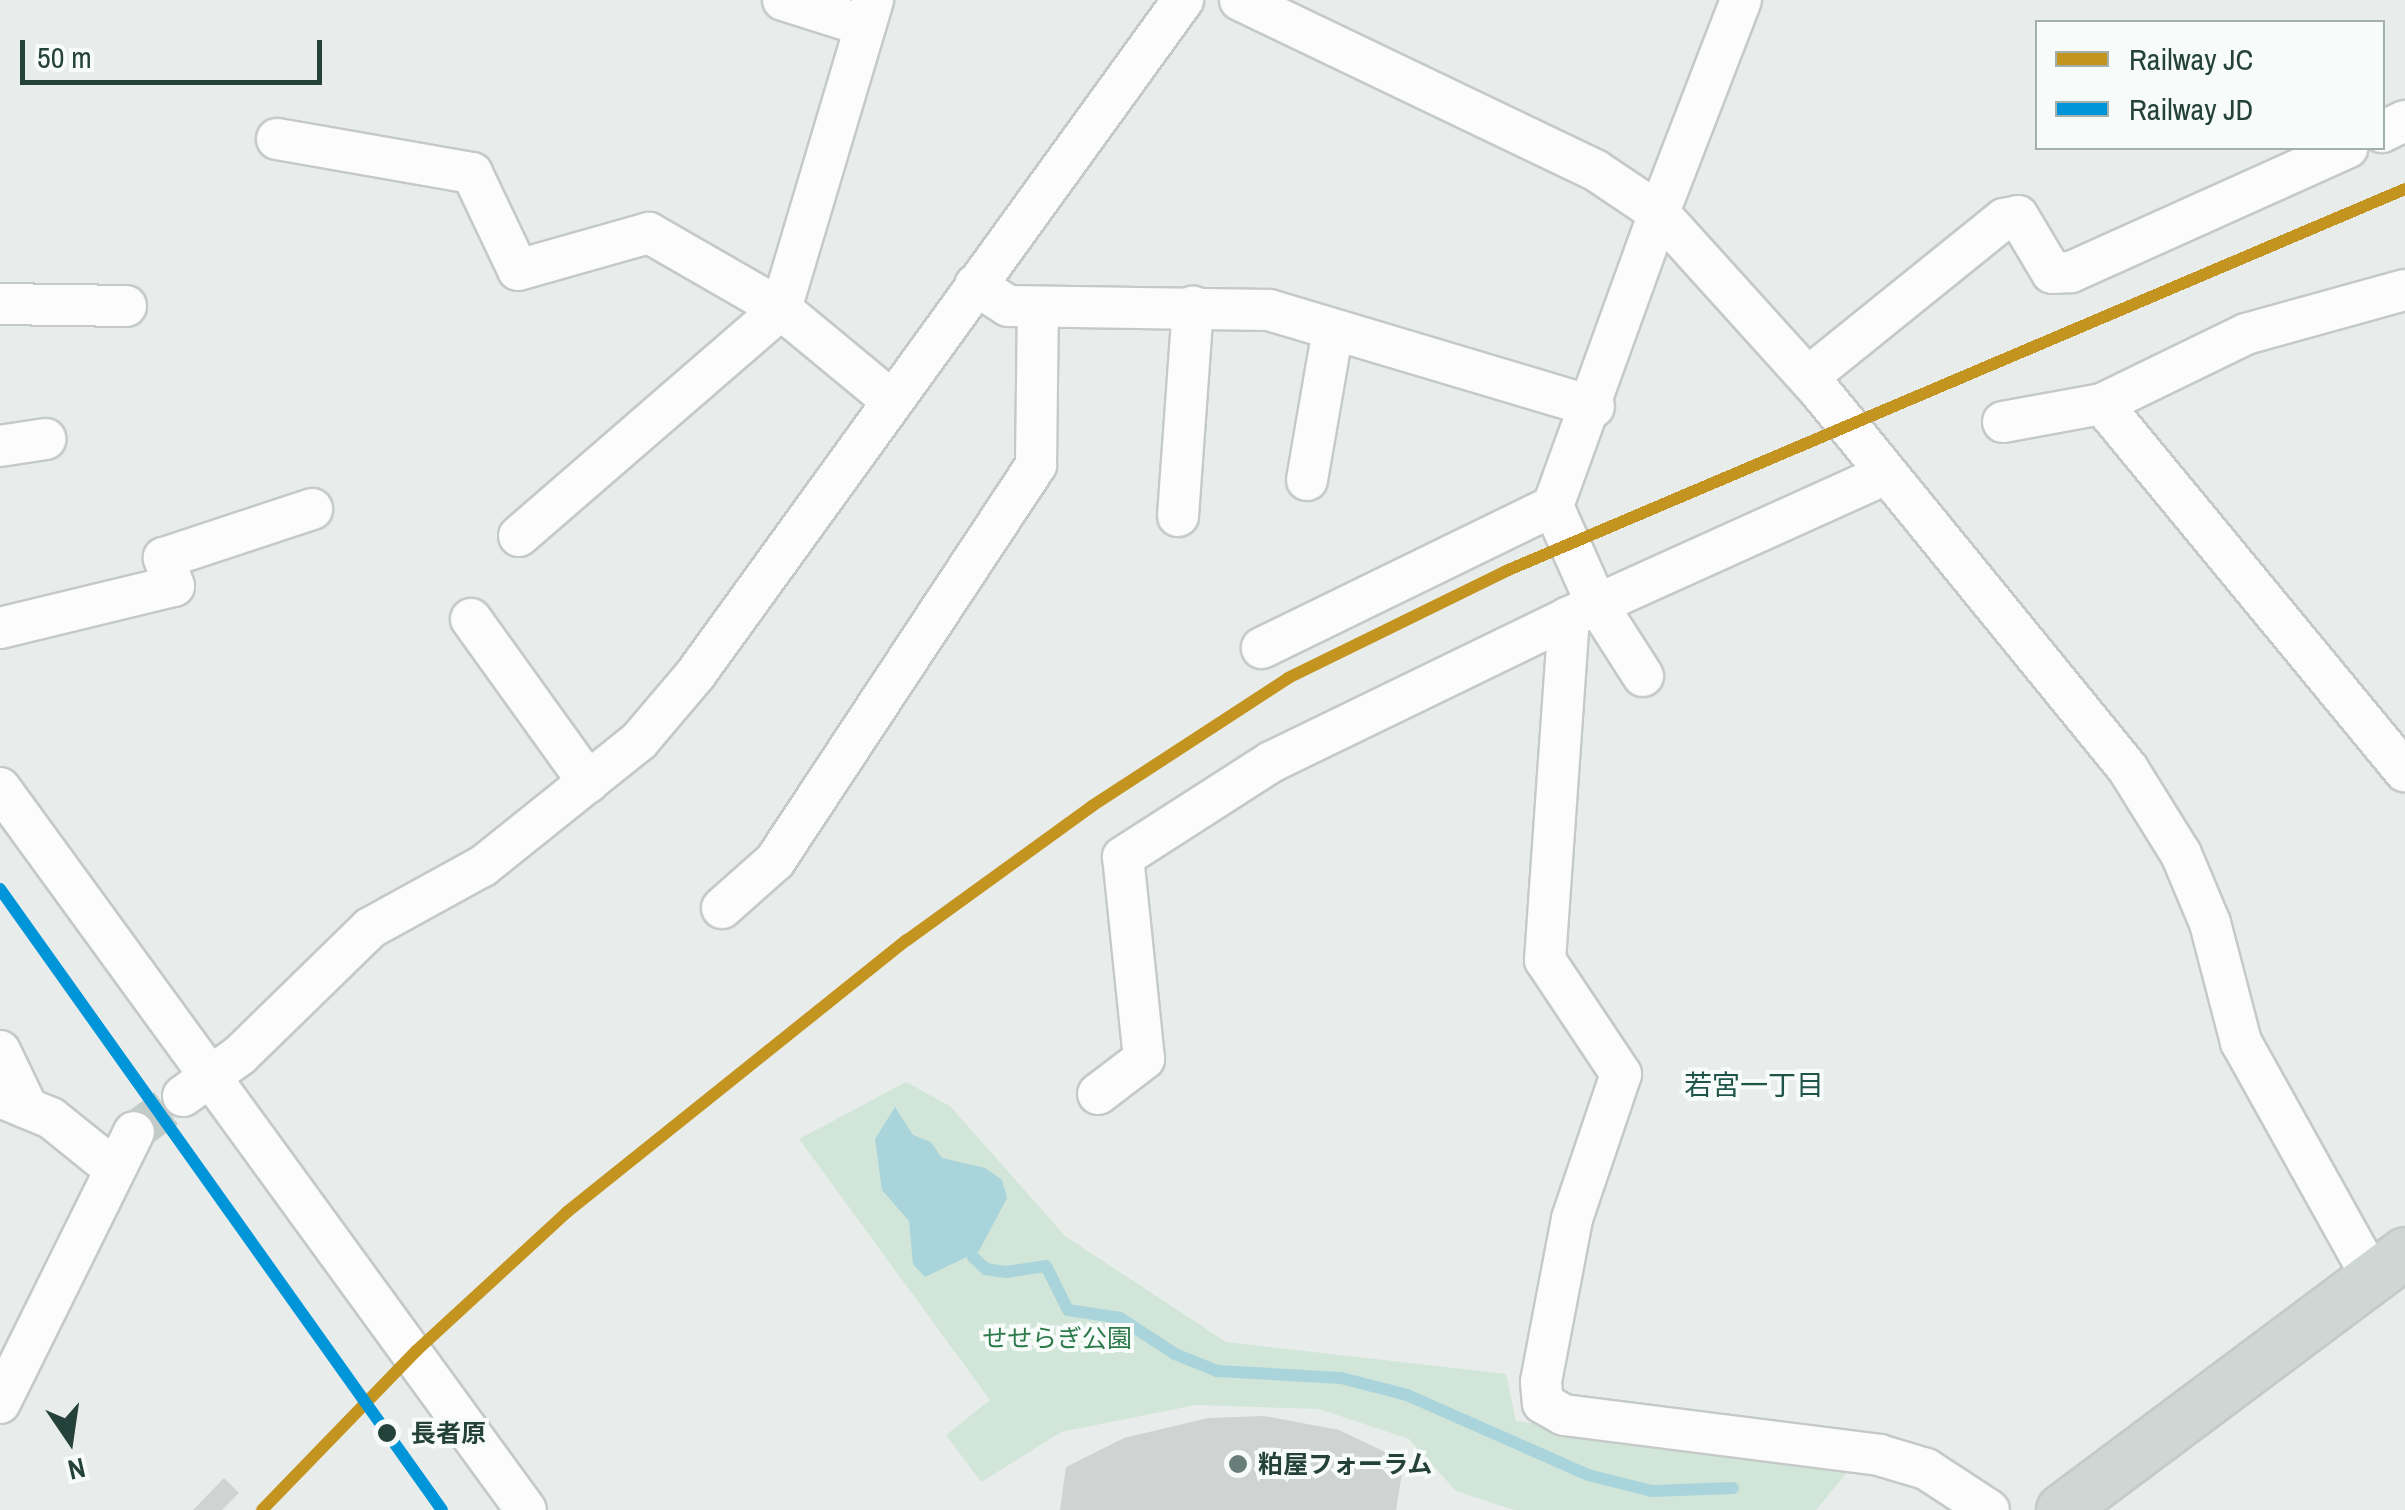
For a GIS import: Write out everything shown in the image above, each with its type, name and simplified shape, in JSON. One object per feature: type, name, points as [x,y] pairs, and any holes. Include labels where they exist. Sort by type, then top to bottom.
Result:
[{"type":"main road","points":[[2085,1504],[2389,1265]]},
{"type":"street","points":[[519,536],[781,308],[869,13],[783,0]]},
{"type":"street","points":[[198,1087],[370,928],[483,866],[639,741],[695,675],[890,400],[1183,0]]},
{"type":"street","points":[[1240,0],[1595,170],[1659,213],[1813,384],[2128,769],[2181,854],[2210,924],[2241,1042],[2389,1265]]},
{"type":"street","points":[[1741,0],[1659,213],[1594,408],[1553,506],[1582,609],[1545,960],[1621,1074],[1572,1219],[1540,1382],[1543,1403],[1564,1414],[1880,1455],[1926,1470],[1989,1510]]},
{"type":"street","points":[[278,139],[472,174],[518,270],[649,233],[781,308],[890,400]]},
{"type":"street","points":[[1813,384],[2004,219],[2018,216],[2052,273],[2071,272],[2343,150]]},
{"type":"street","points":[[975,285],[1008,306],[1269,310],[1594,408]]},
{"type":"street","points":[[2004,422],[2102,404],[2246,334],[2405,290]]},
{"type":"street","points":[[0,304],[126,306]]},
{"type":"street","points":[[722,908],[775,862],[1036,465],[1038,307]]},
{"type":"street","points":[[1178,516],[1194,307]]},
{"type":"street","points":[[1307,480],[1333,330]]},
{"type":"street","points":[[2102,404],[2405,771]]},
{"type":"street","points":[[0,446],[45,440]]},
{"type":"street","points":[[1098,1094],[1144,1058],[1123,857],[1272,762],[1582,609],[1831,504],[1886,474]]},
{"type":"street","points":[[1262,648],[1553,506]]},
{"type":"street","points":[[0,628],[174,586],[164,558],[312,508]]},
{"type":"street","points":[[1582,609],[1642,676]]},
{"type":"street","points":[[470,619],[588,782]]},
{"type":"street","points":[[0,788],[198,1087],[526,1510]]},
{"type":"street","points":[[0,1052],[14,1102],[112,1168]]},
{"type":"street","points":[[0,1402],[58,1295],[112,1168],[134,1132]]},
{"type":"green space","name":"せせらぎ公園","points":[[906,1082],[950,1106],[1065,1236],[1226,1342],[1506,1374],[1516,1421],[1853,1465],[1816,1510],[1514,1510],[1456,1491],[1409,1439],[1319,1409],[1196,1405],[1061,1432],[981,1482],[946,1435],[990,1400],[799,1139]]},
{"type":"water","points":[[895,1107],[913,1135],[931,1142],[942,1158],[985,1168],[1002,1180],[1007,1198],[979,1251],[925,1277],[913,1264],[909,1221],[882,1190],[875,1139]]},
{"type":"building","name":"粕屋フォーラム","points":[[1264,1416],[1339,1430],[1404,1461],[1396,1510],[1060,1510],[1066,1467],[1124,1438],[1208,1418]]},
{"type":"building","points":[[224,1478],[239,1493],[222,1510],[193,1510]]},
{"type":"waterway","points":[[973,1257],[986,1269],[1006,1272],[1046,1266],[1068,1310],[1120,1318],[1175,1354],[1217,1371],[1341,1378],[1407,1395],[1588,1475],[1652,1491],[1733,1488]]},
{"type":"tunnel","points":[[134,1132],[183,1096]]},
{"type":"rail line","name":"JC","points":[[262,1510],[416,1351],[567,1212],[907,940],[1092,806],[1288,678],[1506,571],[2405,189]]},
{"type":"rail line","name":"JD","points":[[0,889],[442,1510]]},
{"type":"place","name":"長者原","points":[[387,1433]]},
{"type":"place","name":"粕屋フォーラム","points":[[1238,1464]]},
{"type":"district","name":"若宮一丁目","points":[[1754,1085]]}]
